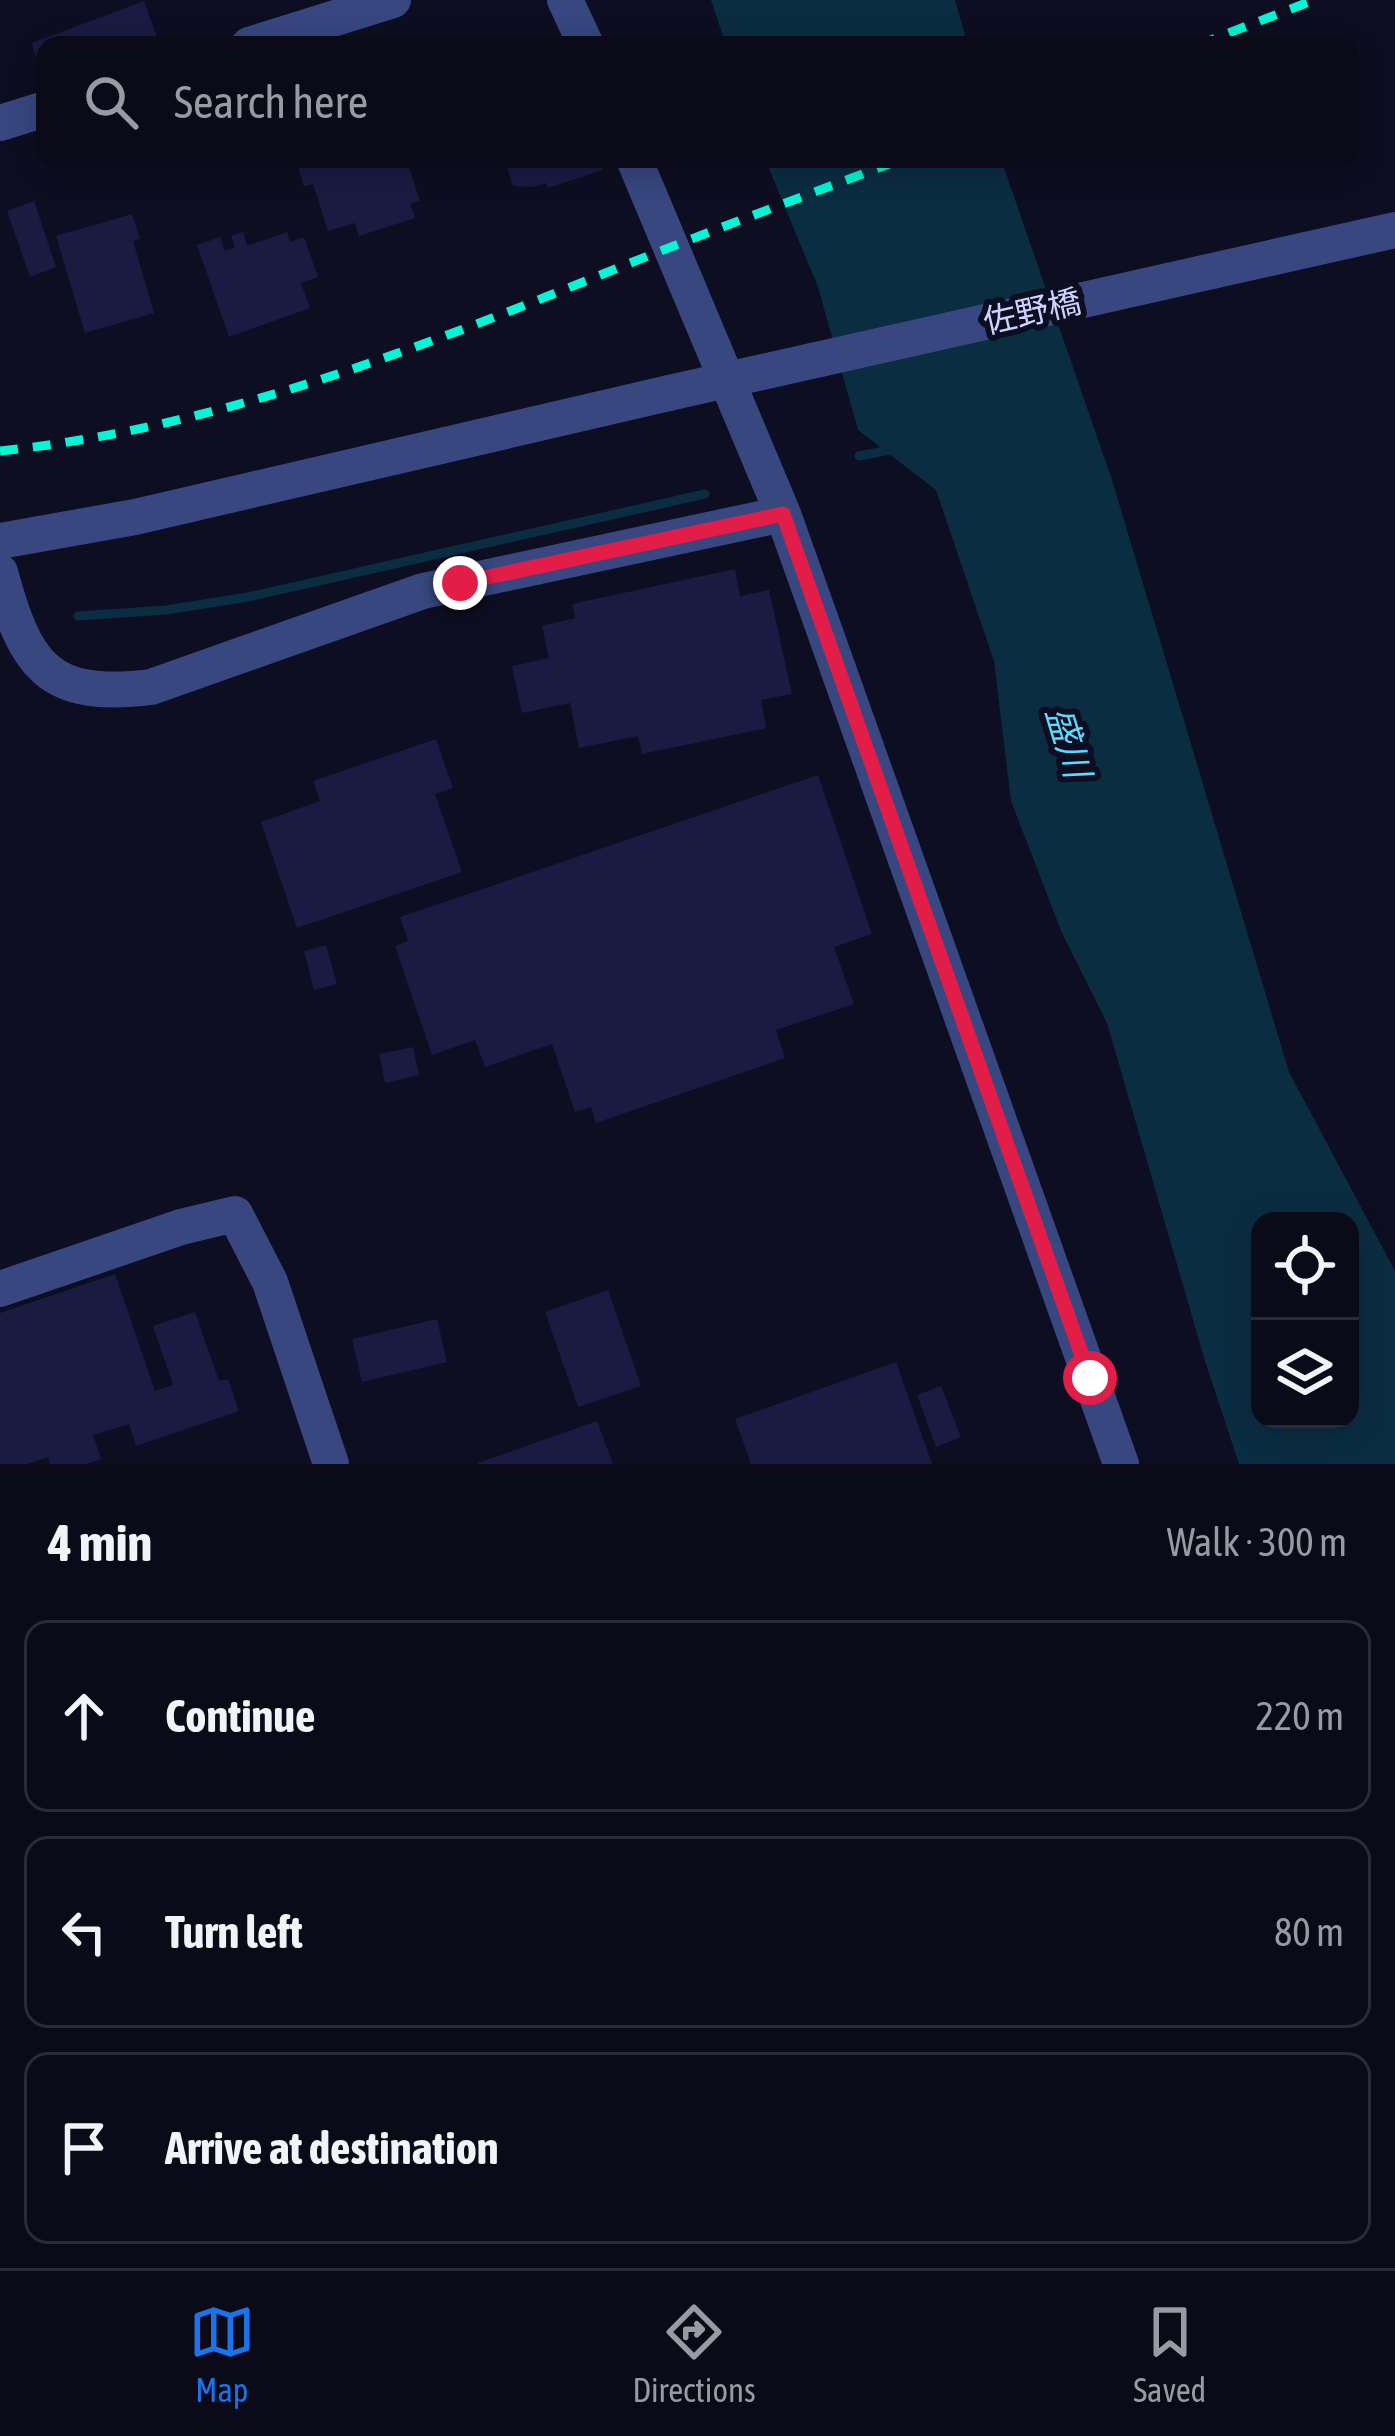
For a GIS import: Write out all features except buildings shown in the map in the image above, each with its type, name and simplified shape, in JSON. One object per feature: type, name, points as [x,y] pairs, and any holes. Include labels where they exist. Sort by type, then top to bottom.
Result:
[{"type":"street","points":[[278,36],[393,0]]},
{"type":"street","points":[[565,0],[582,36]]},
{"type":"street","points":[[0,122],[36,112]]},
{"type":"street","points":[[638,168],[783,514],[1121,1464]]},
{"type":"street","name":"佐野橋","points":[[0,542],[135,518],[1395,230]]},
{"type":"street","points":[[0,572],[21,642],[43,668],[77,686],[109,692],[151,687],[423,591],[783,514]]},
{"type":"street","points":[[0,1289],[235,1214],[269,1282],[332,1464]]},
{"type":"water","points":[[711,0],[955,0],[965,36],[723,36]]},
{"type":"water","name":"盛川","points":[[769,168],[1004,168],[1112,480],[1289,1072],[1395,1271],[1395,1464],[1239,1464],[1107,1023],[1062,933],[1011,801],[994,661],[936,490],[858,430],[818,287]]},
{"type":"waterway","points":[[859,456],[895,449]]},
{"type":"waterway","points":[[78,616],[166,610],[248,597],[705,494]]},
{"type":"railway","points":[[1221,36],[1314,0]]},
{"type":"railway","points":[[0,451],[156,425],[307,384],[456,332],[878,168]]},
{"type":"route","points":[[460,583],[783,514],[1090,1378]]}]
